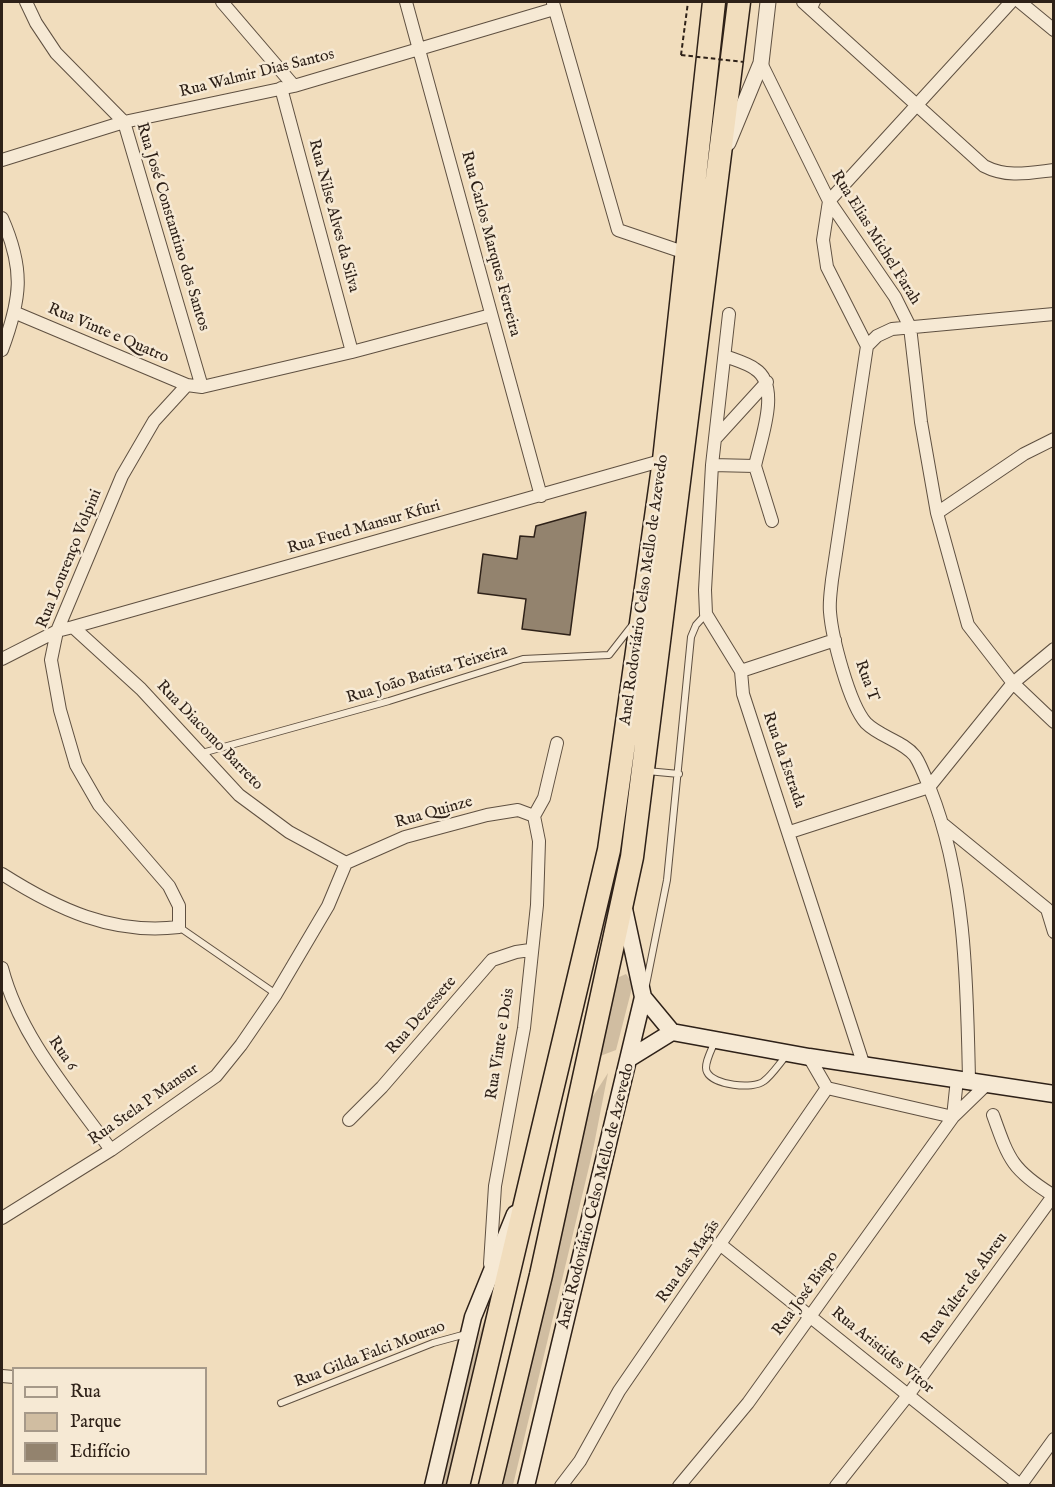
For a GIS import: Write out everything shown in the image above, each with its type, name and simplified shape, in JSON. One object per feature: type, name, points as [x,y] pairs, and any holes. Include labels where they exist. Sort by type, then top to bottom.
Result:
[{"type":"highway","name":"Anel Rodoviário Celso Mello de Azevedo","points":[[458,1485],[599,900],[643,611],[663,460],[714,2]]},
{"type":"highway","name":"Anel Rodoviário Celso Mello de Azevedo","points":[[490,1485],[541,1275],[624,905],[721,159],[739,2]]},
{"type":"main road","name":"Anel Rodoviário Celso Mello de Azevedo","points":[[526,1485],[643,997],[624,905]]},
{"type":"main road","points":[[643,997],[672,1032],[809,1058],[1053,1094]]},
{"type":"main road","points":[[630,1058],[672,1032]]},
{"type":"main road","name":"Anel Rodoviário Celso Mello de Azevedo","points":[[433,1485],[469,1333],[487,1277],[533,1172]]},
{"type":"street","name":"Rua José Constantino dos Santos","points":[[26,2],[36,23],[56,53],[124,122],[202,387]]},
{"type":"street","points":[[222,2],[287,87]]},
{"type":"street","name":"Rua Carlos Marques Ferreira","points":[[406,2],[541,496]]},
{"type":"street","points":[[721,159],[761,63],[768,2]]},
{"type":"street","points":[[803,2],[815,6],[918,106],[984,166],[997,173],[1012,175],[1053,170]]},
{"type":"street","points":[[1011,2],[829,201],[823,240],[827,267],[867,346],[877,336],[892,329],[1053,314]]},
{"type":"street","points":[[1020,2],[1053,30]]},
{"type":"street","name":"Rua Walmir Dias Santos","points":[[2,160],[124,122],[287,87],[553,5]]},
{"type":"street","points":[[553,5],[618,230],[686,253]]},
{"type":"street","name":"Rua Elias Michel Farah","points":[[761,63],[829,201],[895,297],[910,327],[921,422],[937,513],[968,625],[1013,683],[1053,722]]},
{"type":"street","name":"Rua Nilse Alves da Silva","points":[[287,87],[352,352]]},
{"type":"street","points":[[2,218],[11,240],[19,273],[16,313],[2,350]]},
{"type":"street","name":"Rua Vinte e Quatro","points":[[16,313],[187,385]]},
{"type":"street","points":[[706,614],[705,590],[712,465],[729,314]]},
{"type":"street","points":[[187,385],[202,387],[352,352],[491,315]]},
{"type":"street","name":"Rua T","points":[[867,346],[831,580],[830,610],[835,640],[855,706],[872,728],[915,757],[944,825],[966,961],[963,1080]]},
{"type":"street","points":[[725,356],[757,369],[767,382],[770,401],[754,466],[772,521]]},
{"type":"street","points":[[715,439],[767,382]]},
{"type":"street","name":"Rua Lourenço Volpini","points":[[179,927],[179,906],[169,886],[99,804],[76,765],[60,710],[51,660],[57,632],[122,476],[154,421],[187,385]]},
{"type":"street","points":[[937,513],[1024,454],[1053,439]]},
{"type":"street","name":"Rua Fued Mansur Kfuri","points":[[73,627],[663,460]]},
{"type":"street","points":[[712,465],[754,466]]},
{"type":"street","name":"Rua da Estrada","points":[[706,614],[741,671],[743,694],[790,832],[864,1066]]},
{"type":"street","points":[[2,659],[57,632],[73,627]]},
{"type":"street","name":"Rua Diacomo Barreto","points":[[73,627],[141,689],[239,795],[289,832],[346,863]]},
{"type":"street","points":[[741,671],[835,640]]},
{"type":"street","points":[[790,832],[929,787],[1013,683],[1053,649]]},
{"type":"street","points":[[534,816],[544,798],[557,743]]},
{"type":"street","name":"Rua Quinze","points":[[346,863],[405,837],[488,815],[518,810],[534,816]]},
{"type":"street","name":"Rua Vinte e Dois","points":[[487,1277],[492,1258],[495,1186],[524,1028],[530,951],[537,905],[539,841],[534,816]]},
{"type":"street","points":[[944,825],[1050,907],[1053,932]]},
{"type":"street","name":"Rua Stela P Mansur","points":[[2,1218],[111,1150],[216,1076],[241,1046],[276,993],[328,906],[346,863]]},
{"type":"street","points":[[2,874],[69,912],[120,927],[160,929],[179,927]]},
{"type":"street","name":"Rua Dezessete","points":[[350,1120],[382,1087],[492,960],[516,952],[530,951]]},
{"type":"street","name":"Rua 6","points":[[2,968],[6,986],[34,1044],[111,1150]]},
{"type":"street","points":[[809,1058],[827,1088],[953,1117]]},
{"type":"street","name":"Rua José Bispo","points":[[953,1117],[963,1080]]},
{"type":"street","name":"Rua José Bispo","points":[[679,1485],[748,1403],[953,1117],[987,1084]]},
{"type":"street","name":"Rua das Maçãs","points":[[561,1485],[580,1461],[619,1391],[827,1088]]},
{"type":"street","points":[[993,1114],[1007,1156],[1021,1174],[1053,1196]]},
{"type":"street","name":"Rua Valter de Abreu","points":[[836,1485],[909,1394],[1053,1196]]},
{"type":"street","name":"Rua Aristides Vitor","points":[[721,1245],[1020,1485]]},
{"type":"street","points":[[1020,1485],[1053,1439]]},
{"type":"lane","name":"Rua João Batista Teixeira","points":[[202,753],[389,701],[523,659],[609,655],[643,611]]},
{"type":"lane","points":[[643,997],[667,880],[691,638],[696,625],[706,614]]},
{"type":"lane","points":[[643,770],[679,774]]},
{"type":"lane","points":[[179,927],[276,993]]},
{"type":"lane","points":[[715,1040],[706,1068],[708,1074],[712,1078],[738,1086],[754,1086],[763,1082],[788,1053]]},
{"type":"lane","name":"Rua Gilda Falci Mourao","points":[[281,1403],[433,1343],[469,1333]]},
{"type":"path","points":[[688,2],[681,54],[744,62]]},
{"type":"green space","points":[[626,974],[633,984],[616,1050],[600,1056],[617,978]]},
{"type":"green space","points":[[608,1073],[593,1150],[513,1485],[498,1486],[588,1104]]},
{"type":"green space","points":[[492,1299],[447,1485],[440,1486],[479,1335]]},
{"type":"building","points":[[586,512],[570,635],[522,629],[526,599],[478,593],[483,554],[517,559],[520,536],[534,537],[536,526]]}]
